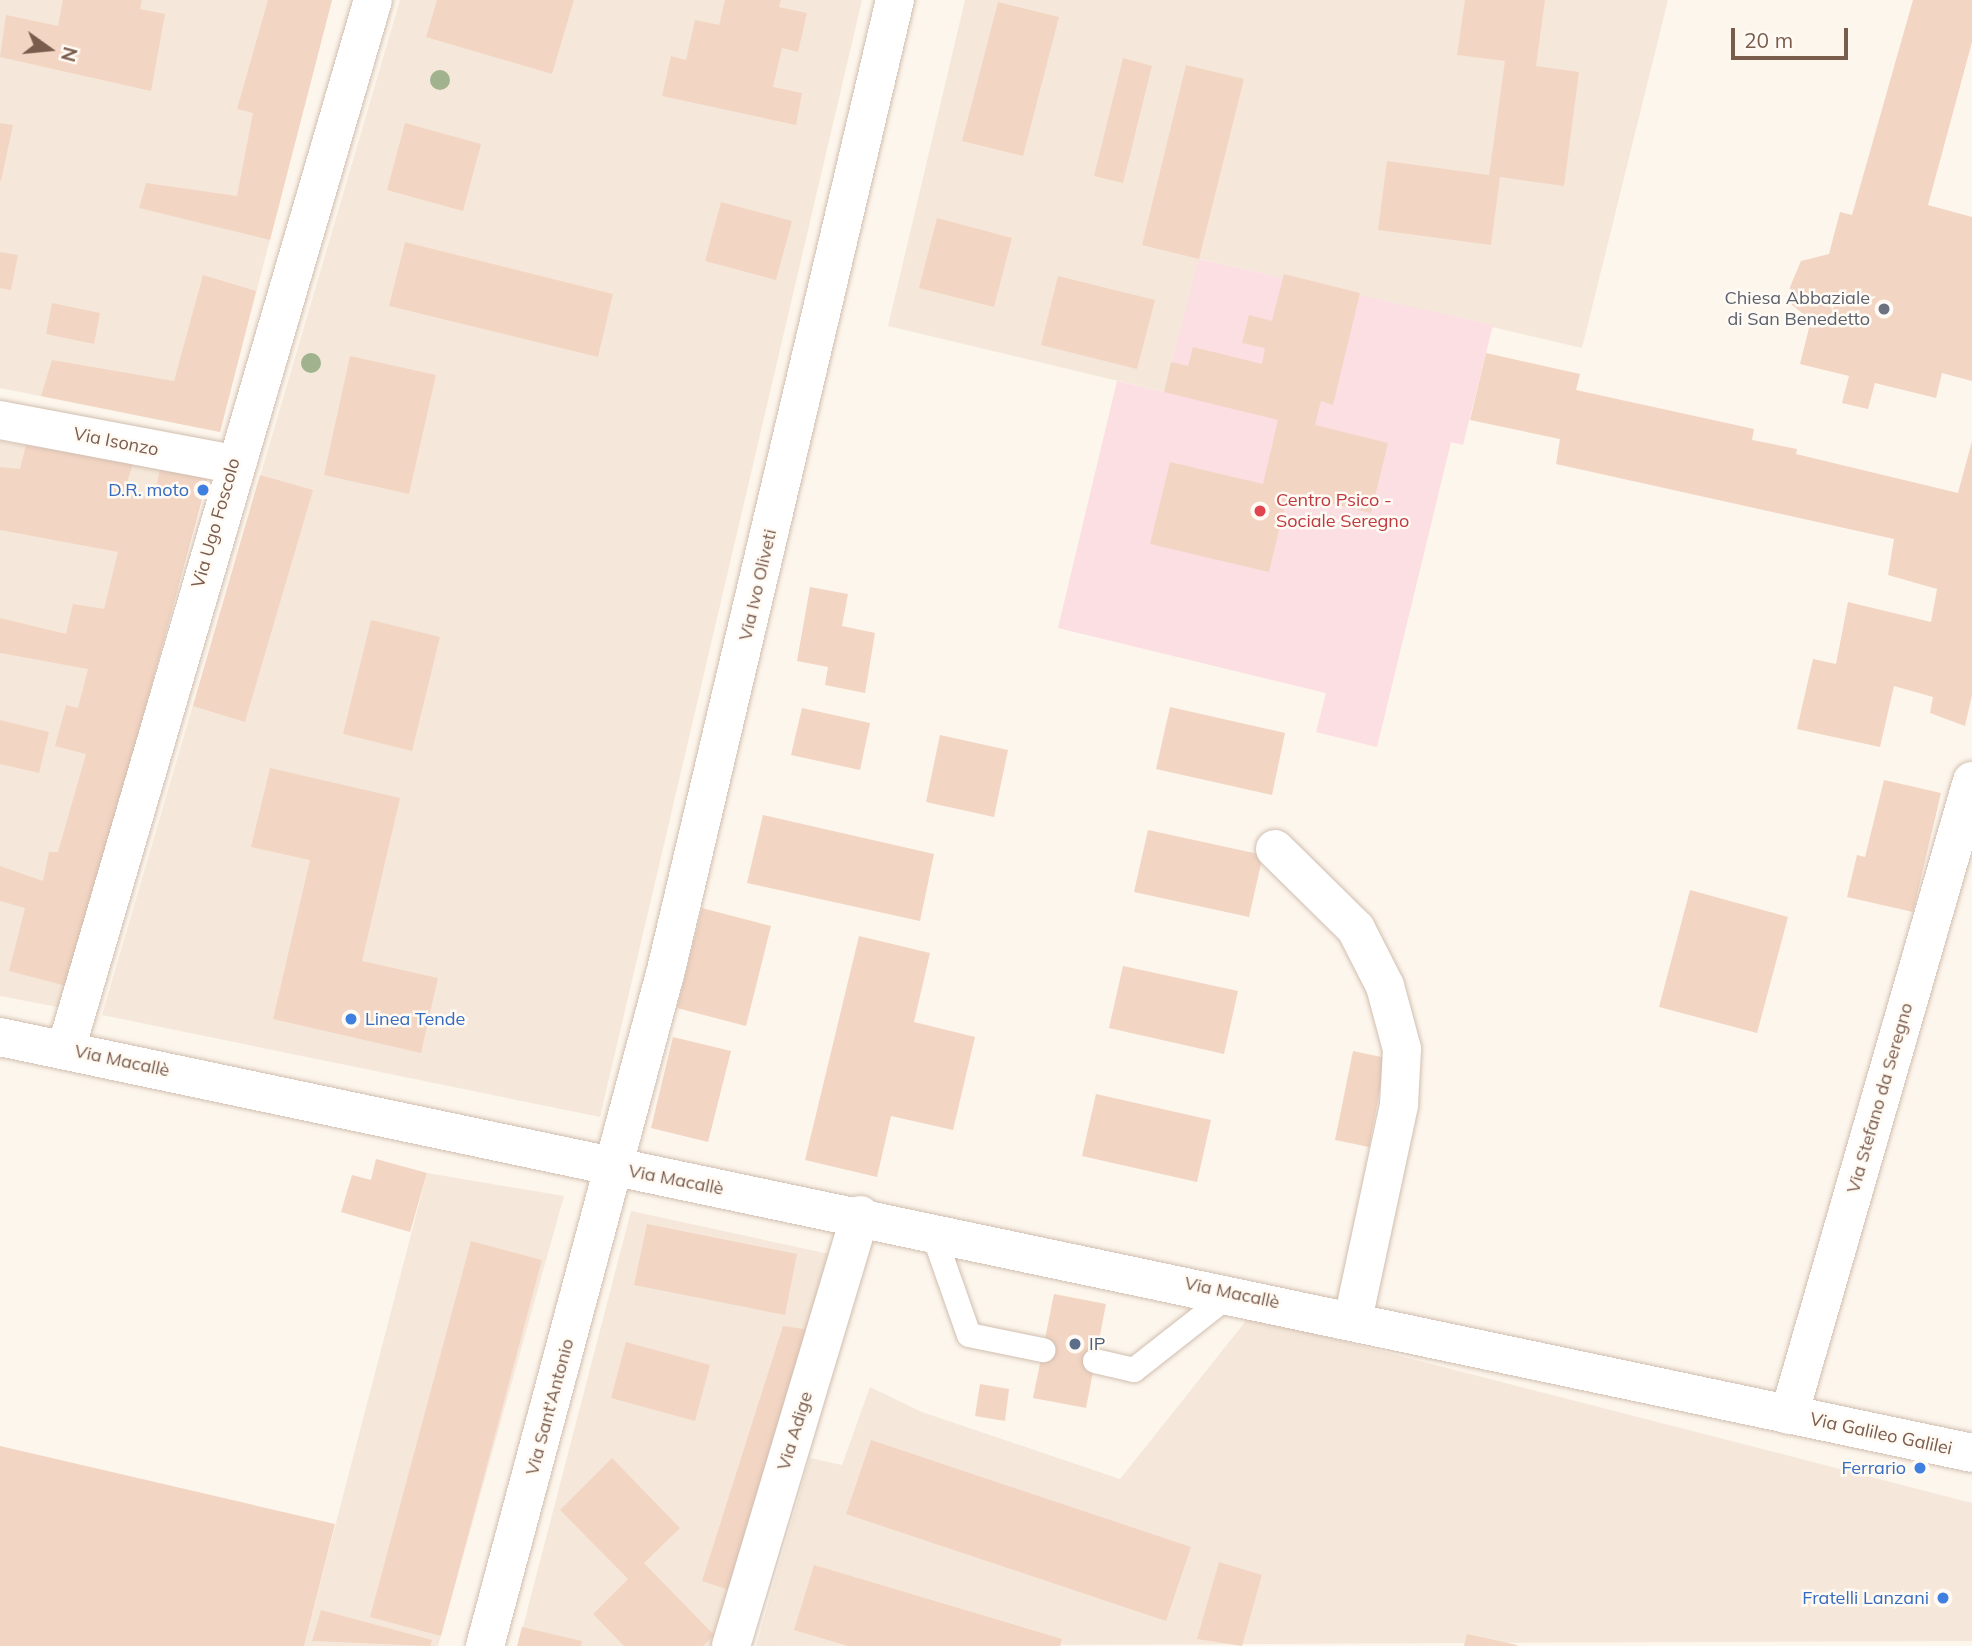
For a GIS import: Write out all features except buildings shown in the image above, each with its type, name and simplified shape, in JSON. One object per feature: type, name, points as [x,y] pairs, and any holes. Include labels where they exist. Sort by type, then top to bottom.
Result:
[{"type":"street","name":"Via Ugo Foscolo","points":[[66,1049],[233,464],[373,0]]},
{"type":"street","name":"Via Ivo Oliveti","points":[[615,1168],[666,970],[895,0]]},
{"type":"street","name":"Via Isonzo","points":[[0,420],[233,464]]},
{"type":"street","name":"Via Stefano da Seregno","points":[[1789,1415],[1972,781]]},
{"type":"street","points":[[1275,849],[1356,929],[1385,986],[1402,1049],[1399,1105],[1353,1320]]},
{"type":"street","name":"Via Macallè","points":[[0,1037],[615,1168],[860,1215],[1233,1292],[1601,1380],[1789,1415]]},
{"type":"street","name":"Via Sant'Antonio","points":[[485,1646],[615,1168]]},
{"type":"street","name":"Via Adige","points":[[731,1646],[860,1215]]},
{"type":"street","name":"Via Galileo Galilei","points":[[1789,1415],[1972,1453]]},
{"type":"lane","points":[[932,1230],[969,1335],[1043,1350]]},
{"type":"lane","points":[[1095,1361],[1134,1370],[1233,1292]]},
{"type":"shaded area","points":[[0,0],[332,0],[220,432],[0,388]]},
{"type":"shaded area","points":[[400,0],[862,0],[600,1117],[102,1015]]},
{"type":"shaded area","points":[[965,0],[1668,0],[1582,348],[1200,259],[1164,392],[888,326]]},
{"type":"shaded area","name":"Centro Psico - Sociale Seregno","points":[[1199,259],[1493,325],[1463,445],[1451,442],[1377,747],[1316,732],[1326,693],[1058,628],[1117,381],[1164,392]]},
{"type":"shaded area","points":[[0,441],[208,477],[63,1008],[0,996]]},
{"type":"shaded area","points":[[427,1173],[564,1196],[438,1646],[304,1646]]},
{"type":"shaded area","points":[[631,1211],[834,1255],[715,1646],[518,1646]]},
{"type":"shaded area","points":[[1249,1317],[1972,1503],[1972,1641],[756,1646],[810,1458],[842,1465],[870,1387],[922,1412],[1120,1479]]},
{"type":"place","name":"Chiesa Abbaziale di San Benedetto","points":[[1884,309]]},
{"type":"place","name":"D.R. moto","points":[[203,490]]},
{"type":"place","name":"Centro Psico - Sociale Seregno","points":[[1260,511]]},
{"type":"place","name":"Linea Tende","points":[[351,1019]]},
{"type":"place","name":"IP","points":[[1075,1344]]},
{"type":"place","name":"Ferrario","points":[[1920,1468]]},
{"type":"place","name":"Fratelli Lanzani","points":[[1943,1598]]}]
